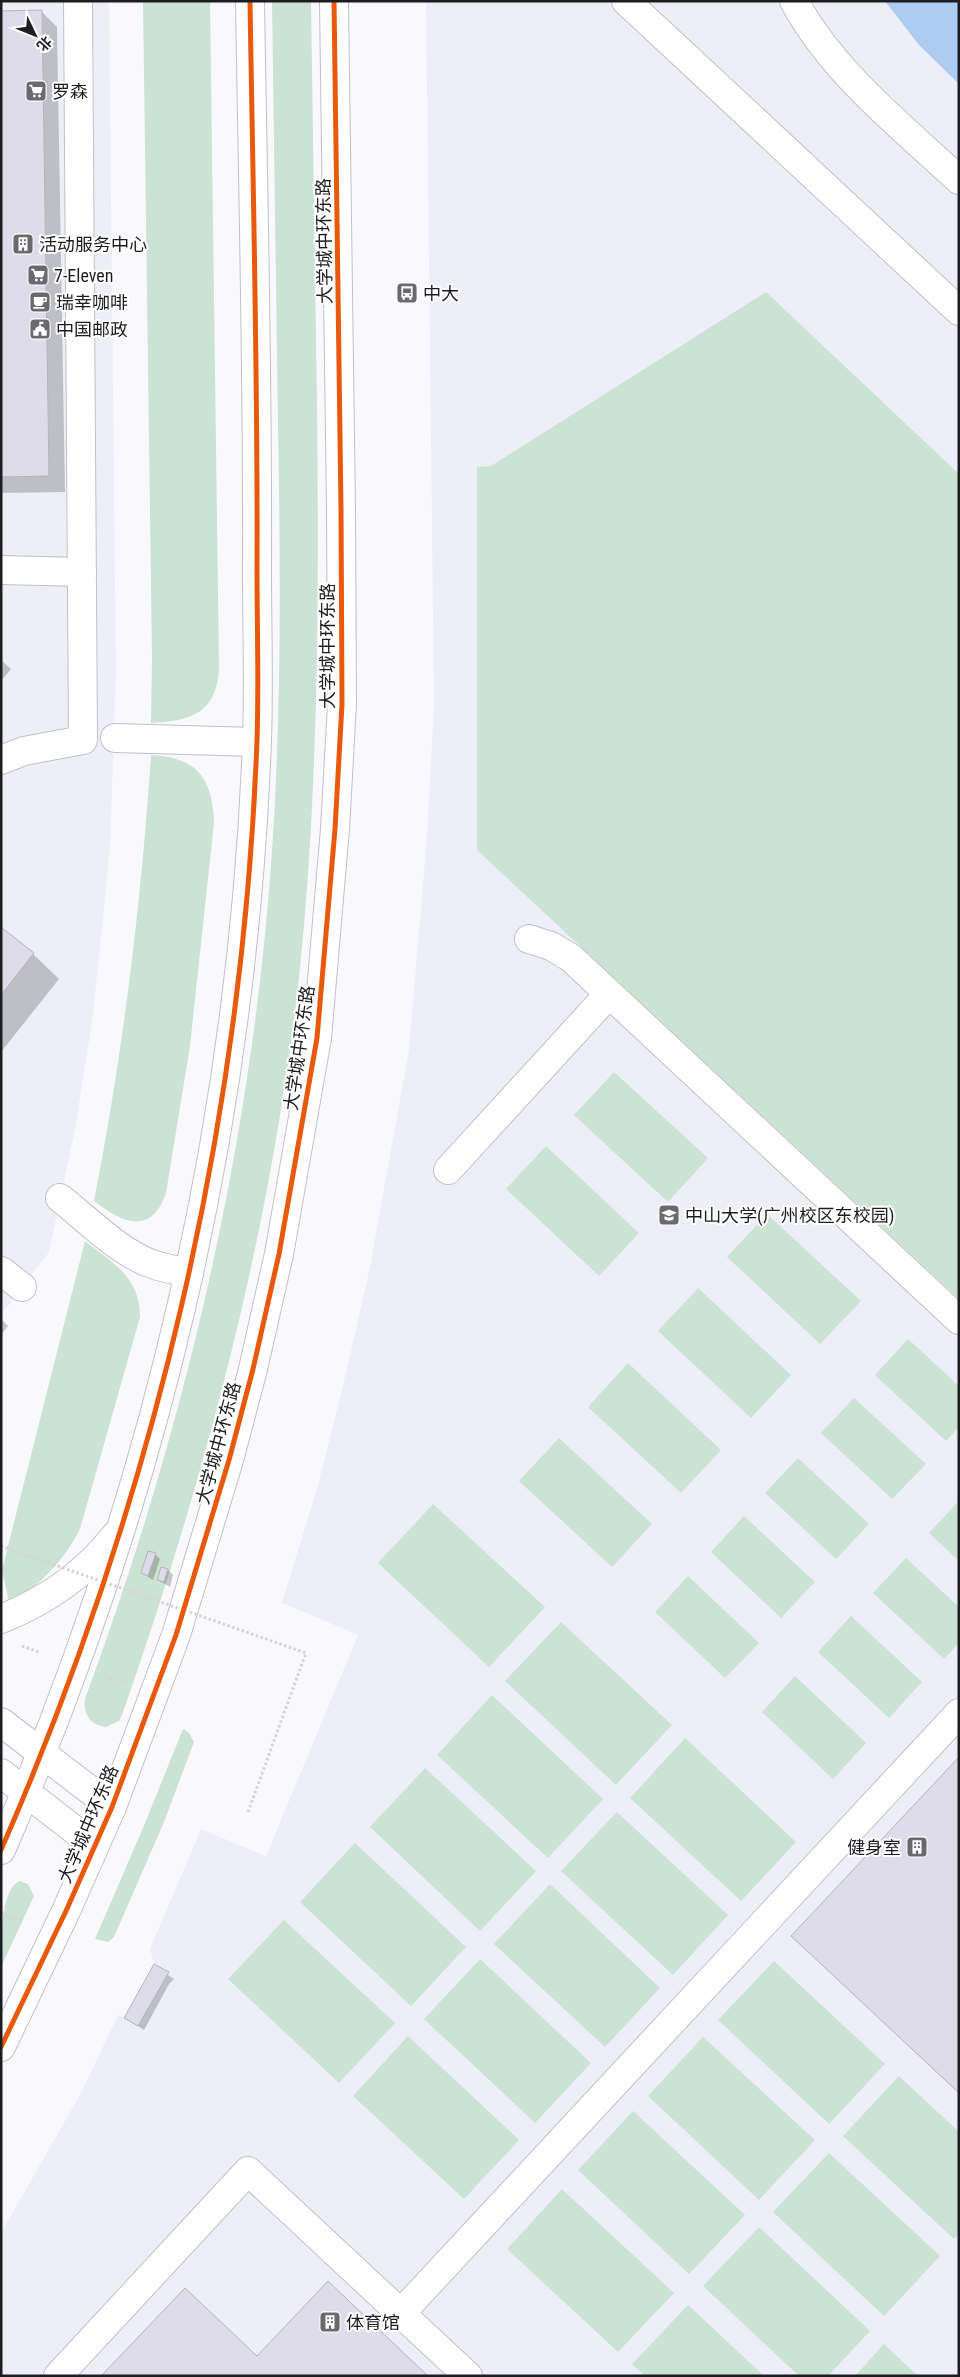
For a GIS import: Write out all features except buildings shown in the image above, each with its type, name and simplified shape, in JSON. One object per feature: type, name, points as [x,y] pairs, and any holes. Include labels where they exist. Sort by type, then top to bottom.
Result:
[{"type":"main road","points":[[1,760],[24,751],[83,740],[78,1]]},
{"type":"main road","points":[[1,1850],[42,1754],[96,1608],[149,1438],[189,1273],[234,1028],[257,742],[257,510],[250,1]]},
{"type":"main road","name":"大学城中环东路","points":[[1,2047],[112,1807],[176,1635],[229,1460],[279,1254],[317,1038],[335,829],[342,704],[334,1]]},
{"type":"main road","points":[[626,1],[959,311]]},
{"type":"main road","points":[[794,1],[825,49],[861,88],[959,180]]},
{"type":"main road","points":[[1,570],[82,572]]},
{"type":"main road","points":[[115,738],[257,742]]},
{"type":"main road","points":[[529,939],[561,951],[610,994],[959,1320]]},
{"type":"main road","points":[[448,1170],[610,994]]},
{"type":"main road","points":[[60,1198],[115,1242],[141,1259],[154,1265],[189,1273]]},
{"type":"main road","points":[[1,1270],[22,1287]]},
{"type":"main road","points":[[1,1619],[42,1600],[73,1579],[107,1547],[121,1529]]},
{"type":"main road","points":[[401,2313],[959,1713]]},
{"type":"main road","points":[[1,1722],[112,1807]]},
{"type":"main road","points":[[1,1773],[94,1845]]},
{"type":"main road","points":[[58,2376],[248,2171],[468,2376]]},
{"type":"path","points":[[1,1546],[306,1653],[248,1812]]},
{"type":"path","points":[[104,1676],[132,1686]]},
{"type":"path","points":[[1,1912],[23,1922]]},
{"type":"shaded area","points":[[1,1],[109,1],[116,675],[110,846],[92,1022],[75,1129],[49,1252],[1,1315]]},
{"type":"shaded area","name":"中山大学(广州校区东校园)","points":[[426,1],[959,1],[959,2376],[1,2376],[1,2233],[81,2093],[118,2015],[138,2025],[169,1972],[154,1964],[150,1949],[201,1829],[266,1856],[358,1635],[282,1603],[318,1485],[342,1390],[369,1272],[409,1050],[427,836],[434,705]]},
{"type":"green space","points":[[143,1],[210,1],[219,668],[213,695],[207,705],[199,712],[178,720],[151,723],[152,658]]},
{"type":"green space","points":[[272,1],[311,1],[318,547],[314,763],[306,906],[287,1072],[253,1259],[232,1351],[208,1443],[153,1625],[122,1715],[119,1721],[106,1727],[96,1724],[89,1718],[85,1710],[85,1699],[118,1606],[148,1512],[175,1418],[199,1322],[221,1226],[239,1130],[254,1033],[265,935],[275,808],[280,616]]},
{"type":"green space","points":[[766,292],[959,474],[959,1299],[477,850],[477,467],[491,466]]},
{"type":"green space","points":[[151,755],[180,760],[199,773],[206,783],[210,794],[214,823],[190,1046],[166,1193],[160,1207],[152,1216],[144,1220],[134,1221],[115,1215],[94,1201],[114,1090],[130,979]]},
{"type":"green space","points":[[614,1072],[708,1158],[668,1202],[574,1115]]},
{"type":"green space","points":[[546,1146],[639,1233],[599,1276],[506,1189]]},
{"type":"green space","points":[[767,1214],[861,1301],[820,1344],[727,1257]]},
{"type":"green space","points":[[85,1241],[115,1264],[130,1281],[139,1303],[140,1317],[80,1529],[67,1551],[50,1572],[31,1589],[9,1602],[2,1570]]},
{"type":"green space","points":[[698,1288],[791,1375],[751,1418],[658,1331]]},
{"type":"green space","points":[[908,1339],[959,1386],[959,1427],[946,1441],[875,1375]]},
{"type":"green space","points":[[628,1363],[721,1450],[681,1493],[588,1407]]},
{"type":"green space","points":[[854,1398],[926,1464],[892,1499],[821,1433]]},
{"type":"green space","points":[[559,1438],[652,1524],[612,1567],[519,1481]]},
{"type":"green space","points":[[798,1458],[869,1524],[836,1559],[765,1493]]},
{"type":"green space","points":[[959,1501],[959,1561],[929,1533]]},
{"type":"green space","points":[[433,1504],[545,1607],[489,1667],[378,1563]]},
{"type":"green space","points":[[744,1516],[815,1582],[781,1618],[711,1552]]},
{"type":"green space","points":[[906,1558],[959,1607],[959,1643],[944,1659],[873,1593]]},
{"type":"green space","points":[[688,1576],[759,1643],[725,1678],[655,1612]]},
{"type":"green space","points":[[851,1616],[922,1682],[889,1718],[818,1652]]},
{"type":"green space","points":[[561,1622],[672,1725],[616,1785],[505,1681]]},
{"type":"green space","points":[[795,1676],[866,1743],[833,1779],[762,1712]]},
{"type":"green space","points":[[492,1695],[603,1799],[548,1858],[437,1755]]},
{"type":"green space","points":[[183,1729],[189,1733],[194,1742],[164,1822],[114,1937],[108,1942],[95,1939],[143,1828]]},
{"type":"green space","points":[[685,1738],[796,1842],[741,1901],[630,1798]]},
{"type":"green space","points":[[425,1768],[536,1871],[480,1931],[370,1827]]},
{"type":"green space","points":[[617,1812],[728,1915],[673,1975],[561,1871]]},
{"type":"green space","points":[[355,1843],[466,1947],[411,2006],[300,1902]]},
{"type":"green space","points":[[20,1881],[28,1884],[34,1896],[1,1967],[5,1905],[13,1886]]},
{"type":"green space","points":[[550,1884],[660,1988],[605,2047],[494,1944]]},
{"type":"green space","points":[[284,1920],[395,2023],[339,2083],[228,1979]]},
{"type":"green space","points":[[480,1959],[591,2063],[535,2123],[424,2019]]},
{"type":"green space","points":[[774,1961],[885,2064],[829,2124],[718,2020]]},
{"type":"green space","points":[[408,2036],[519,2140],[464,2199],[353,2096]]},
{"type":"green space","points":[[703,2037],[815,2140],[759,2200],[648,2096]]},
{"type":"green space","points":[[899,2076],[959,2132],[959,2234],[954,2239],[843,2136]]},
{"type":"green space","points":[[633,2111],[745,2215],[689,2274],[578,2170]]},
{"type":"green space","points":[[829,2153],[940,2256],[884,2316],[773,2212]]},
{"type":"green space","points":[[562,2189],[674,2293],[618,2352],[507,2249]]},
{"type":"green space","points":[[759,2227],[870,2331],[828,2376],[799,2376],[703,2286]]},
{"type":"green space","points":[[688,2305],[764,2376],[645,2376],[632,2364]]},
{"type":"green space","points":[[884,2344],[918,2376],[855,2376]]},
{"type":"water","points":[[885,1],[959,1],[959,84],[919,45]]},
{"type":"cycle path","points":[[1,1850],[55,1718],[104,1583],[146,1446],[181,1307],[210,1167],[233,1026],[248,883],[258,719],[256,357],[250,1]]},
{"type":"cycle path","points":[[1,2047],[66,1911],[112,1807],[176,1635],[229,1460],[253,1369],[279,1254],[317,1038],[335,829],[342,704],[334,1]]},
{"type":"place","name":"罗森","points":[[36,91]]},
{"type":"place","name":"活动服务中心","points":[[23,244]]},
{"type":"place","name":"7-Eleven","points":[[38,275]]},
{"type":"place","name":"中大","points":[[407,293]]},
{"type":"place","name":"瑞幸咖啡","points":[[40,302]]},
{"type":"place","name":"中国邮政","points":[[40,329]]},
{"type":"place","name":"中山大学(广州校区东校园)","points":[[669,1215]]},
{"type":"place","name":"健身室","points":[[917,1847]]},
{"type":"place","name":"体育馆","points":[[330,2322]]}]
